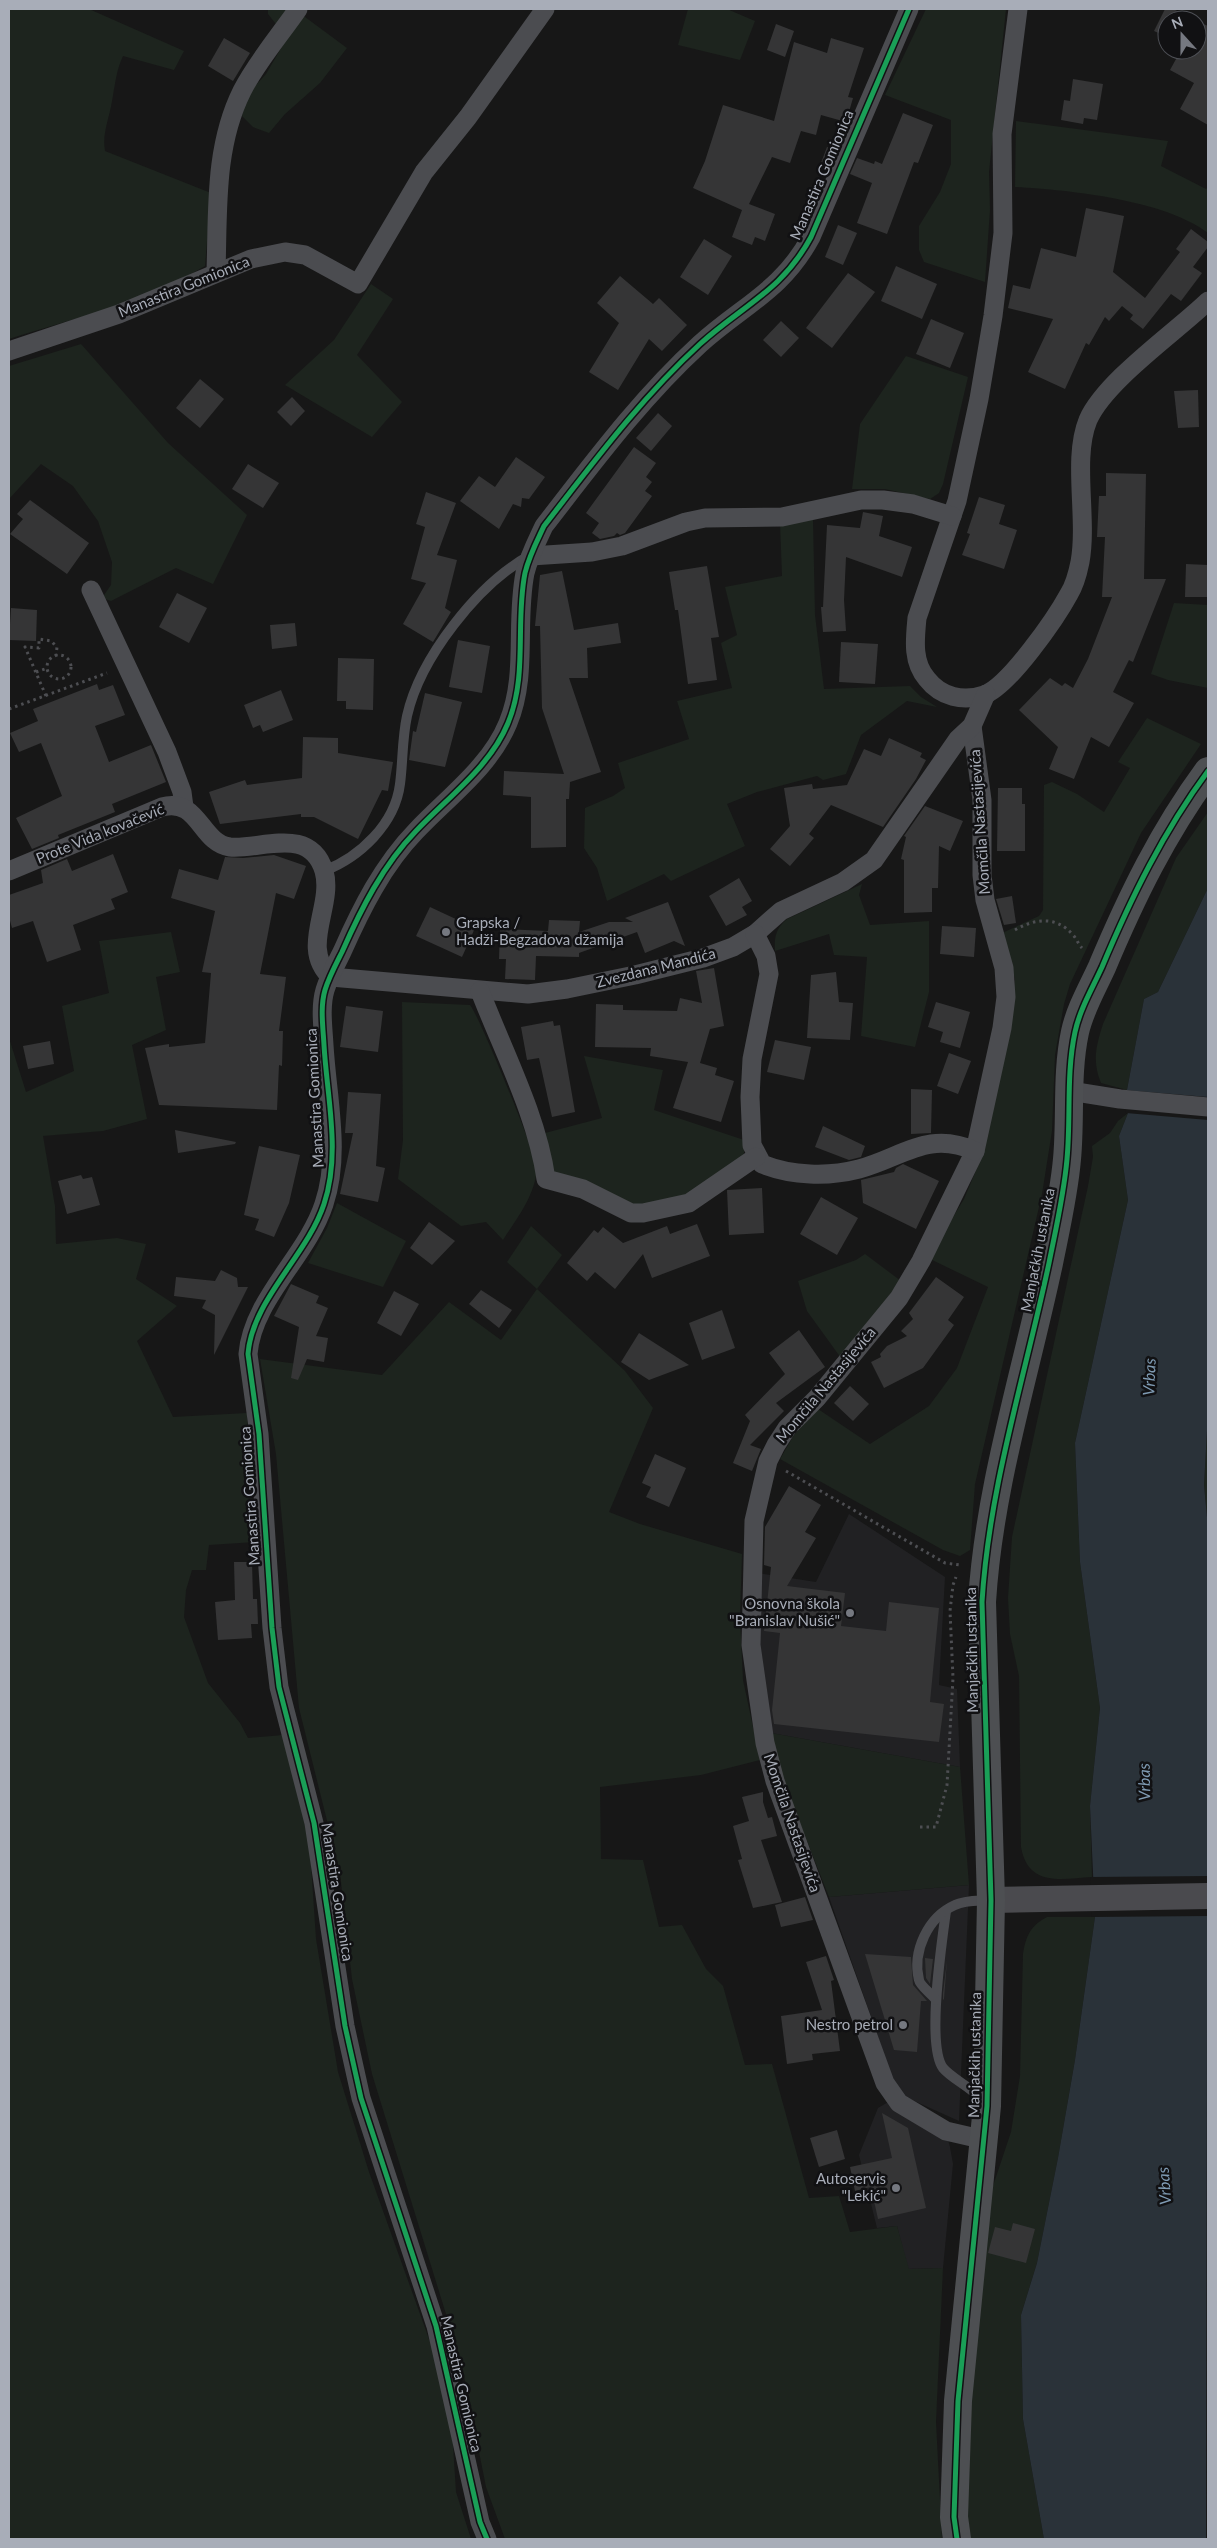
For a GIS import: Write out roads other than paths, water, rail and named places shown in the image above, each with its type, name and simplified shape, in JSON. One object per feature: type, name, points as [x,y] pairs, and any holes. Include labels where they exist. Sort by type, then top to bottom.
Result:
[{"type":"main road","name":"Manjačkih ustanika","points":[[957,2539],[954,2507],[958,2401],[987,2106],[991,1900],[982,1602],[973,1564],[1023,1380],[1061,1205],[1067,1159],[1071,1061],[1075,1032],[1080,1014],[1154,853],[1183,805],[1208,772]]},
{"type":"street","points":[[216,272],[218,180],[230,122],[242,90],[298,9]]},
{"type":"street","name":"Manastira Gomionica","points":[[9,352],[119,314],[251,258],[285,252],[305,255],[358,284],[424,172],[468,118],[545,9]]},
{"type":"street","name":"Manastira Gomionica","points":[[487,2539],[480,2522],[436,2326],[361,2098],[345,2026],[314,1823],[279,1687],[272,1628],[259,1434],[248,1354],[249,1343],[256,1320],[318,1223],[327,1195],[333,1167],[323,1011],[326,989],[355,922],[384,872],[415,832],[482,764],[504,732],[513,710],[519,681],[522,598],[526,570],[544,526],[615,434],[701,343],[777,284],[799,260],[811,237],[909,9]]},
{"type":"street","points":[[1018,9],[1002,134],[1003,233],[993,316],[979,399],[952,516],[917,618],[916,654],[923,675],[937,690],[963,699],[986,694],[997,687],[1046,631],[1070,593],[1080,564],[1084,533],[1082,444],[1093,411],[1117,382],[1208,301]]},
{"type":"street","points":[[531,556],[592,552],[622,546],[686,522],[704,518],[782,516],[861,500],[883,500],[913,504],[952,516]]},
{"type":"street","points":[[91,590],[167,752],[182,792],[184,806]]},
{"type":"street","name":"Zvezdana Mandića","points":[[331,976],[528,994],[567,989],[635,975],[703,958],[733,947],[755,934],[781,911],[842,882],[867,866],[958,739],[972,726],[986,694]]},
{"type":"street","name":"Momčila Nastasijevića","points":[[972,726],[982,800],[982,875],[986,900],[1004,968],[1006,997],[1002,1028],[975,1151],[918,1267],[899,1298],[817,1398],[787,1428],[768,1461],[754,1521],[751,1645],[756,1692],[775,1781],[872,2049],[892,2094],[899,2103],[946,2131],[985,2140]]},
{"type":"street","name":"Prote Vida kovačević","points":[[9,872],[170,805],[184,806],[220,843],[229,847],[289,842],[309,851],[320,861],[324,871]]},
{"type":"street","points":[[324,871],[326,882],[317,944],[320,965],[331,976]]},
{"type":"street","points":[[755,934],[766,956],[769,974],[752,1059],[750,1097],[752,1145],[756,1157],[762,1164],[810,1174],[840,1173],[861,1168],[920,1145],[936,1142],[956,1144],[975,1151]]},
{"type":"street","points":[[480,991],[532,1122],[542,1154],[546,1179],[583,1189],[631,1213],[643,1213],[689,1203],[756,1157]]},
{"type":"street","points":[[1070,1091],[1120,1099],[1208,1107]]},
{"type":"street","points":[[991,1900],[1208,1896]]},
{"type":"lane","points":[[324,871],[344,864],[365,846],[389,818],[397,801],[401,783],[407,715],[417,686],[437,647],[504,572],[531,556]]},
{"type":"lane","points":[[936,2000],[919,1982],[918,1958],[926,1930],[946,1911],[963,1902],[991,1900]]},
{"type":"lane","points":[[946,1911],[936,2000],[937,2057],[943,2068],[968,2086],[987,2106]]},
{"type":"water","name":"Vrbas","points":[[1208,888],[1208,1413],[1204,1485],[1208,1528],[1206,2539],[1044,2539],[1023,2419],[1021,2315],[1037,2263],[1058,2158],[1075,2060],[1095,1917],[1090,1806],[1100,1708],[1080,1562],[1075,1443],[1128,1200],[1119,1136],[1128,1113],[1127,1090],[1144,999],[1158,992]]},
{"type":"place","name":"Grapska / Hadži-Begzadova džamija","points":[[446,932]]},
{"type":"place","name":"Osnovna škola \"Branislav Nušić\"","points":[[850,1613]]},
{"type":"place","name":"Nestro petrol","points":[[903,2025]]},
{"type":"place","name":"Autoservis \"Lekić\"","points":[[896,2188]]}]
